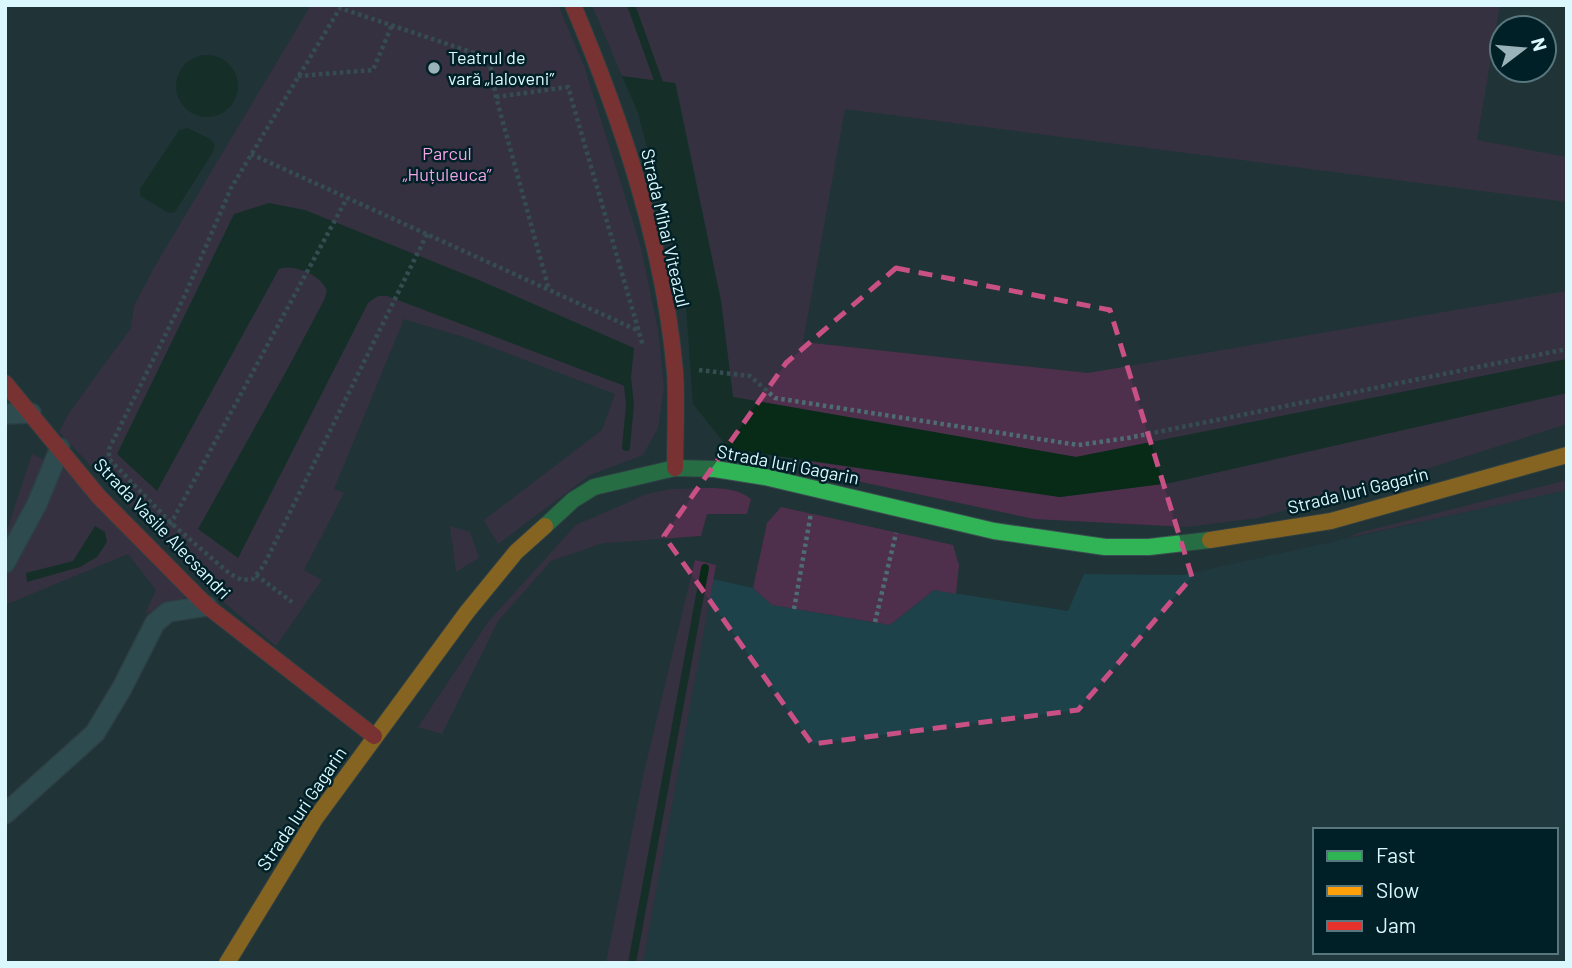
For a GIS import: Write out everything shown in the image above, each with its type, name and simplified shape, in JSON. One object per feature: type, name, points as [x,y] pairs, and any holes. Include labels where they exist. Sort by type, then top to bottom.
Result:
[{"type":"main road","name":"Strada Mihai Viteazul","points":[[573,5],[619,120],[655,259],[674,368],[675,468]]},
{"type":"main road","name":"Strada Vasile Alecsandri","points":[[5,383],[99,498],[207,606],[374,736]]},
{"type":"main road","name":"Strada Iuri Gagarin","points":[[227,963],[314,819],[374,736],[516,552],[550,519],[594,487],[675,468],[715,469],[765,477],[995,531],[1049,541],[1105,547],[1149,547],[1242,537],[1331,521],[1567,456]]},
{"type":"street","points":[[5,414],[31,413]]},
{"type":"street","points":[[5,563],[37,504],[60,448]]},
{"type":"street","points":[[5,814],[95,733],[122,688],[155,623],[168,612],[207,606]]},
{"type":"path","points":[[427,234],[264,565],[253,579],[242,580],[230,574],[171,523],[109,459],[109,449],[185,295],[231,188],[340,8],[489,58],[496,97],[549,290]]},
{"type":"path","points":[[298,76],[373,71],[392,25]]},
{"type":"path","points":[[496,97],[568,87],[645,354],[653,365],[674,368]]},
{"type":"path","points":[[251,154],[671,346]]},
{"type":"path","points":[[155,553],[347,198]]},
{"type":"path","points":[[716,372],[750,376],[775,398],[1078,445],[1128,438],[1567,349]]},
{"type":"path","points":[[794,609],[816,488]]},
{"type":"path","points":[[875,622],[902,509]]},
{"type":"path","points":[[256,575],[292,602]]},
{"type":"highlighted area","points":[[896,268],[1110,310],[1192,577],[1078,710],[812,744],[664,536],[786,363]]},
{"type":"shaded area","points":[[207,55],[229,64],[238,86],[229,108],[207,117],[185,108],[176,86],[185,64]]},
{"type":"shaded area","points":[[622,76],[675,83],[721,301],[733,397],[1076,457],[1567,359],[1567,393],[1170,483],[1060,497],[729,449],[693,404],[685,293],[638,113]]},
{"type":"shaded area","points":[[188,128],[210,139],[215,145],[175,212],[169,213],[140,196],[140,189],[179,130]]},
{"type":"shaded area","points":[[269,203],[305,210],[479,280],[634,348],[630,388],[387,296],[378,296],[368,303],[238,558],[198,529],[324,300],[327,291],[319,280],[300,270],[279,269],[157,491],[117,454],[234,214]]},
{"type":"shaded area","points":[[1567,490],[1567,963],[643,963],[713,579],[753,588],[772,605],[890,625],[934,590],[1068,611],[1084,574],[1183,575]]},
{"type":"shaded area","points":[[95,526],[105,532],[107,542],[97,557],[80,567],[27,582],[26,573],[73,561]]},
{"type":"green space","name":"Parcul „Huțuleuca”","points":[[311,5],[558,5],[584,66],[640,244],[658,330],[664,387],[658,428],[643,455],[590,475],[498,544],[484,520],[602,430],[615,394],[470,339],[404,319],[334,489],[344,493],[304,570],[322,580],[276,646],[208,589],[59,432],[69,413],[131,328],[134,306],[155,266]]},
{"type":"green space","points":[[592,5],[1500,5],[1498,14],[1488,14],[1488,75],[1477,140],[1567,157],[1567,202],[845,109],[803,342],[1088,373],[1567,291],[1567,359],[1076,457],[733,397],[721,301],[676,84],[622,76]]},
{"type":"green space","points":[[1567,393],[1567,424],[1258,518],[1187,527],[1034,519],[838,477],[808,461],[1060,497],[1170,483]]},
{"type":"green space","points":[[32,454],[47,461],[5,551],[5,537]]},
{"type":"green space","points":[[62,467],[187,597],[145,614],[156,590],[128,554],[5,605],[5,578],[44,513]]},
{"type":"green space","points":[[1567,480],[1567,490],[1347,538],[1358,533]]},
{"type":"green space","points":[[671,489],[724,489],[751,499],[747,514],[707,514],[701,536],[603,543],[551,561],[498,621],[442,734],[418,727],[488,622],[576,525],[647,494]]},
{"type":"green space","points":[[781,507],[953,545],[959,565],[956,594],[934,590],[890,625],[772,605],[753,588],[767,523]]},
{"type":"green space","points":[[450,526],[470,532],[479,558],[456,572]]},
{"type":"green space","points":[[695,560],[716,565],[643,963],[606,963],[644,772]]},
{"type":"waterway","points":[[631,5],[662,91]]},
{"type":"waterway","points":[[626,447],[630,405],[627,377]]},
{"type":"waterway","points":[[632,963],[705,568]]},
{"type":"traffic: fast","points":[[545,526],[573,500],[594,487],[675,468],[715,469],[765,477],[994,531],[1105,547],[1149,547],[1210,540]]},
{"type":"traffic: slow","points":[[1210,540],[1331,521],[1567,455]]},
{"type":"traffic: slow","points":[[227,963],[315,819],[467,612],[516,552],[545,526]]},
{"type":"traffic: jam","points":[[573,5],[624,139],[651,231],[675,372],[675,468]]},
{"type":"traffic: jam","points":[[5,383],[99,497],[207,606],[374,736]]},
{"type":"place","name":"Teatrul de vară „Ialoveni”","points":[[434,68]]}]
